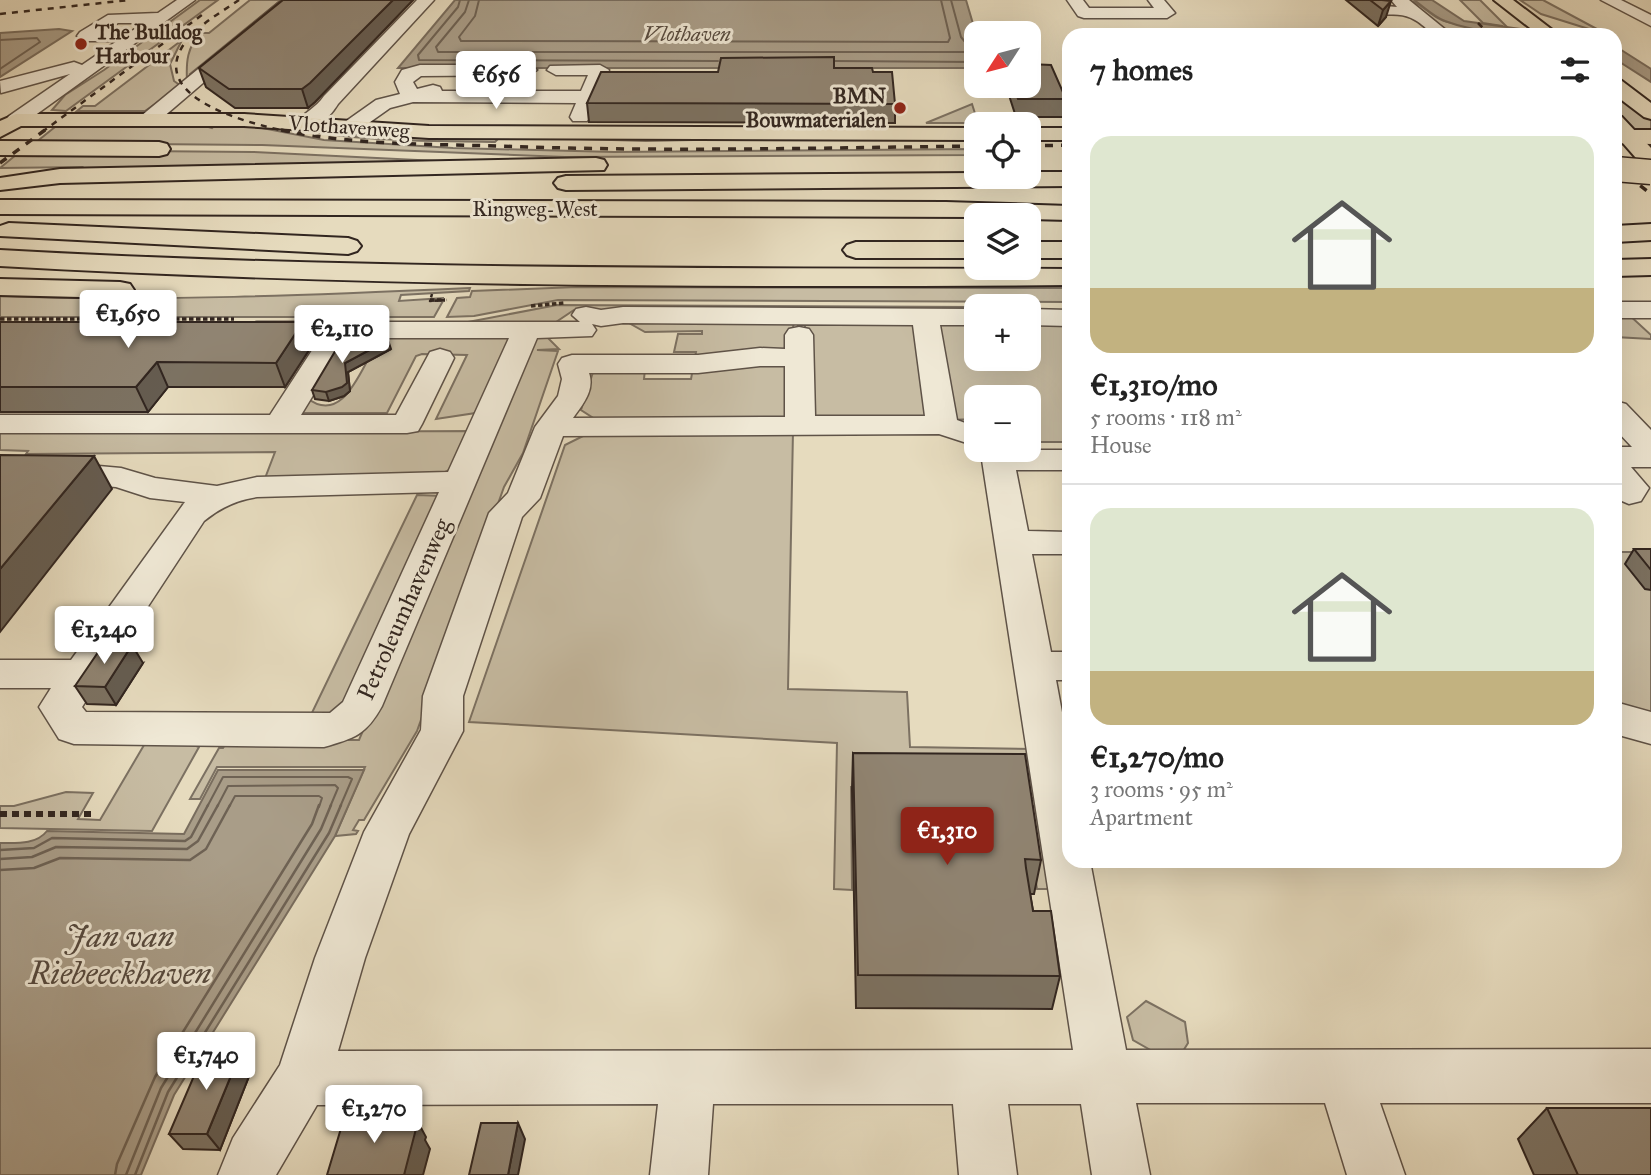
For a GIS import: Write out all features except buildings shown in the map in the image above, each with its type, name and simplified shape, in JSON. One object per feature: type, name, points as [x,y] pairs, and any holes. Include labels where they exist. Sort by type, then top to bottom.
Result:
[{"type":"main road","points":[[1488,0],[1516,28]]},
{"type":"main road","points":[[1502,0],[1541,28]]},
{"type":"main road","points":[[1622,91],[1651,113]]},
{"type":"main road","name":"Vlothavenweg","points":[[5,106],[148,120],[305,124],[429,132],[703,128],[964,134]]},
{"type":"main road","points":[[1622,132],[1651,137]]},
{"type":"main road","points":[[1041,134],[1062,134]]},
{"type":"main road","points":[[1622,134],[1651,161]]},
{"type":"main road","points":[[0,148],[179,149]]},
{"type":"main road","points":[[259,150],[600,165]]},
{"type":"main road","points":[[55,180],[600,165],[964,162]]},
{"type":"main road","points":[[1041,162],[1062,162]]},
{"type":"main road","points":[[1622,170],[1651,174],[1637,209],[1622,225]]},
{"type":"main road","name":"Ringweg-West","points":[[6,195],[55,180],[1062,179]]},
{"type":"main road","name":"Ringweg-West","points":[[6,195],[101,206],[946,209],[1062,213]]},
{"type":"main road","points":[[946,209],[1062,202]]},
{"type":"main road","points":[[101,206],[133,215],[793,228]]},
{"type":"main road","name":"Ringweg-West","points":[[0,229],[964,229]]},
{"type":"main road","name":"Ringweg-West","points":[[0,229],[368,247]]},
{"type":"main road","points":[[1041,229],[1062,229]]},
{"type":"main road","name":"Ringweg-West","points":[[0,250],[450,249]]},
{"type":"main road","points":[[827,250],[964,250]]},
{"type":"main road","points":[[1041,250],[1062,250]]},
{"type":"main road","points":[[1622,256],[1651,256]]},
{"type":"main road","points":[[0,258],[196,269],[563,276],[1062,277]]},
{"type":"main road","points":[[1622,268],[1651,267]]},
{"type":"main road","points":[[0,287],[131,290],[296,289],[563,276]]},
{"type":"main road","points":[[1628,305],[1651,291]]},
{"type":"street","points":[[5,106],[50,94],[88,64],[187,0]]},
{"type":"street","points":[[148,120],[292,0]]},
{"type":"street","points":[[305,124],[323,112],[331,100],[426,0]]},
{"type":"street","points":[[1075,0],[1084,13],[1167,13],[1156,0]]},
{"type":"street","points":[[1360,0],[1408,23]]},
{"type":"street","points":[[1399,0],[1408,23]]},
{"type":"street","points":[[1609,0],[1651,18]]},
{"type":"street","points":[[1619,0],[1651,18]]},
{"type":"street","points":[[1111,13],[1119,28]]},
{"type":"street","points":[[1390,17],[1425,28]]},
{"type":"street","points":[[135,36],[86,36],[114,18],[161,18]]},
{"type":"street","points":[[37,61],[52,64],[88,64],[61,70],[29,70],[37,61]]},
{"type":"street","points":[[5,106],[61,70]]},
{"type":"street","points":[[478,94],[493,70]]},
{"type":"street","points":[[411,96],[404,82],[411,73],[528,70]]},
{"type":"street","points":[[556,71],[600,70],[580,117]]},
{"type":"street","points":[[349,128],[383,104],[437,90],[478,94],[590,94]]},
{"type":"street","points":[[0,424],[407,424],[436,344],[438,300]]},
{"type":"street","points":[[1628,305],[1651,329]]},
{"type":"street","points":[[236,330],[339,330],[436,344],[623,315],[964,317]]},
{"type":"street","points":[[800,316],[800,426]]},
{"type":"street","points":[[925,317],[942,425]]},
{"type":"street","points":[[1041,317],[1062,318]]},
{"type":"street","points":[[584,323],[572,364],[698,364],[760,357],[799,358]]},
{"type":"street","points":[[280,423],[339,330]]},
{"type":"street","name":"Petroleumhavenweg","points":[[71,690],[74,728],[324,731],[352,719],[362,706],[460,482],[536,330]]},
{"type":"street","points":[[247,1175],[253,1158],[303,1078],[340,958],[387,832],[442,730],[443,695],[506,513],[523,498],[551,427],[942,425],[964,436]]},
{"type":"street","points":[[1041,456],[1062,459]]},
{"type":"street","points":[[1622,457],[1651,457]]},
{"type":"street","points":[[992,462],[1012,542],[1051,666],[1062,751]]},
{"type":"street","points":[[0,473],[65,473],[121,478],[150,488],[218,496],[257,487],[460,482]]},
{"type":"street","points":[[0,674],[71,690],[192,514],[218,496]]},
{"type":"street","points":[[1012,542],[1062,543]]},
{"type":"street","points":[[1622,720],[1651,728]]},
{"type":"street","points":[[1077,868],[1104,1076],[1121,1175]]},
{"type":"street","points":[[978,1076],[988,1175]]},
{"type":"street","points":[[1343,1076],[1376,1175]]},
{"type":"street","points":[[303,1078],[1651,1076]]},
{"type":"street","points":[[679,1175],[688,1077]]},
{"type":"lane","points":[[551,427],[573,397],[577,379],[572,364]]},
{"type":"lane","points":[[1622,418],[1651,449]]},
{"type":"path","points":[[0,814],[92,814]]},
{"type":"shaded area","points":[[200,0],[218,0],[66,111],[52,110],[65,95]]},
{"type":"shaded area","points":[[250,0],[281,0],[190,74],[193,77],[187,81],[188,55],[196,38],[201,33],[209,33]]},
{"type":"shaded area","points":[[1405,0],[1415,2],[1440,19],[1473,28],[1441,28]]},
{"type":"shaded area","points":[[1460,0],[1480,0],[1508,28],[1483,23]]},
{"type":"shaded area","points":[[1520,0],[1543,0],[1595,28],[1586,28],[1541,14]]},
{"type":"shaded area","points":[[182,40],[170,64],[174,81],[181,86],[145,111],[77,111],[83,106],[95,106]]},
{"type":"shaded area","points":[[1622,98],[1651,119],[1651,134],[1633,133],[1622,122]]},
{"type":"shaded area","points":[[972,104],[975,112],[964,112],[964,123],[926,123]]},
{"type":"shaded area","points":[[60,123],[202,125],[212,128],[216,124],[257,127],[324,140],[453,148],[614,152],[964,149],[964,155],[565,157],[262,145],[35,143]]},
{"type":"shaded area","points":[[271,125],[498,139],[495,142],[383,139]]},
{"type":"shaded area","points":[[509,137],[838,137],[646,141]]},
{"type":"shaded area","points":[[22,150],[254,152],[479,163],[80,170],[82,167],[0,168]]},
{"type":"shaded area","points":[[577,287],[1062,288],[1062,302],[1041,302],[1041,294],[964,294],[964,302],[558,300],[474,316],[447,317],[457,298],[470,297],[472,291]]},
{"type":"shaded area","points":[[470,288],[469,291],[401,295],[399,301],[444,298],[430,301],[443,301],[434,317],[0,317],[0,296],[175,298]]},
{"type":"shaded area","points":[[557,305],[964,307],[964,313],[574,310],[556,322],[468,322]]},
{"type":"shaded area","points":[[1622,313],[1627,313],[1651,335],[1651,339],[1622,337]]},
{"type":"shaded area","points":[[934,320],[964,321],[964,371],[1041,371],[1041,321],[1062,322],[1062,442],[1041,442],[1041,385],[964,385],[964,419],[950,420]]},
{"type":"shaded area","points":[[794,322],[789,350],[774,362],[788,366],[798,419],[595,419],[581,410],[594,369],[645,369],[644,379],[691,379],[696,352],[674,352],[678,334],[702,334],[702,331],[645,332],[629,323]]},
{"type":"shaded area","points":[[805,322],[922,322],[937,420],[805,419]]},
{"type":"shaded area","points":[[360,337],[514,337],[482,412],[436,419],[467,355],[422,354],[416,356],[387,413],[297,413],[307,398],[319,405],[329,405],[338,402],[354,385],[371,354],[341,344]]},
{"type":"shaded area","points":[[531,337],[547,337],[559,349],[537,350],[558,351],[523,453],[504,487],[417,731],[364,820],[359,820],[353,830],[358,831],[356,834],[335,836],[365,767],[217,767],[200,799],[190,799],[219,748],[223,748],[228,740],[359,740]]},
{"type":"shaded area","points":[[473,431],[456,467],[445,472],[264,481],[275,452],[26,454],[28,451],[0,450],[0,433]]},
{"type":"shaded area","points":[[793,431],[788,689],[907,692],[910,747],[1034,749],[1042,798],[1028,798],[1030,806],[1044,806],[1049,889],[1037,889],[1021,787],[851,787],[852,890],[834,889],[837,743],[469,722],[565,445],[585,435]]},
{"type":"shaded area","points":[[417,495],[443,496],[350,706],[308,721]]},
{"type":"shaded area","points":[[1622,552],[1651,552],[1651,714],[1622,705]]},
{"type":"shaded area","points":[[147,740],[200,740],[196,746],[199,747],[152,831],[0,828],[0,806],[14,806],[66,792],[93,793],[78,819],[100,820]]},
{"type":"shaded area","points":[[1146,1001],[1185,1022],[1188,1043],[1175,1064],[1133,1040],[1127,1017]]},
{"type":"water","name":"Vlothaven","points":[[455,0],[966,0],[972,21],[964,21],[964,68],[398,68]]},
{"type":"water","points":[[1414,0],[1432,0],[1464,21],[1514,28],[1468,28],[1433,14]]},
{"type":"water","points":[[59,29],[72,31],[0,77],[0,33]]},
{"type":"water","points":[[1622,50],[1651,69],[1651,82],[1622,63]]},
{"type":"water","name":"Jan van Riebeeckhaven","points":[[218,770],[364,770],[335,836],[174,1095],[141,1175],[0,1175],[0,843],[32,841],[47,831],[184,834]]},
{"type":"railway","points":[[0,14],[129,0]]},
{"type":"railway","points":[[239,0],[203,25],[184,44],[176,64],[180,80],[192,95],[210,106],[232,116],[285,131]]},
{"type":"railway","points":[[42,132],[206,12]]},
{"type":"railway","points":[[1478,23],[1483,28]]},
{"type":"railway","points":[[0,163],[45,130]]},
{"type":"railway","points":[[285,131],[362,141],[558,148],[964,146]]},
{"type":"railway","points":[[285,131],[290,132]]},
{"type":"railway","points":[[1041,146],[1062,145]]},
{"type":"railway","points":[[1622,171],[1651,194]]},
{"type":"place","name":"The Bulldog Harbour","points":[[81,44]]},
{"type":"place","name":"BMN Bouwmaterialen","points":[[900,108]]}]
